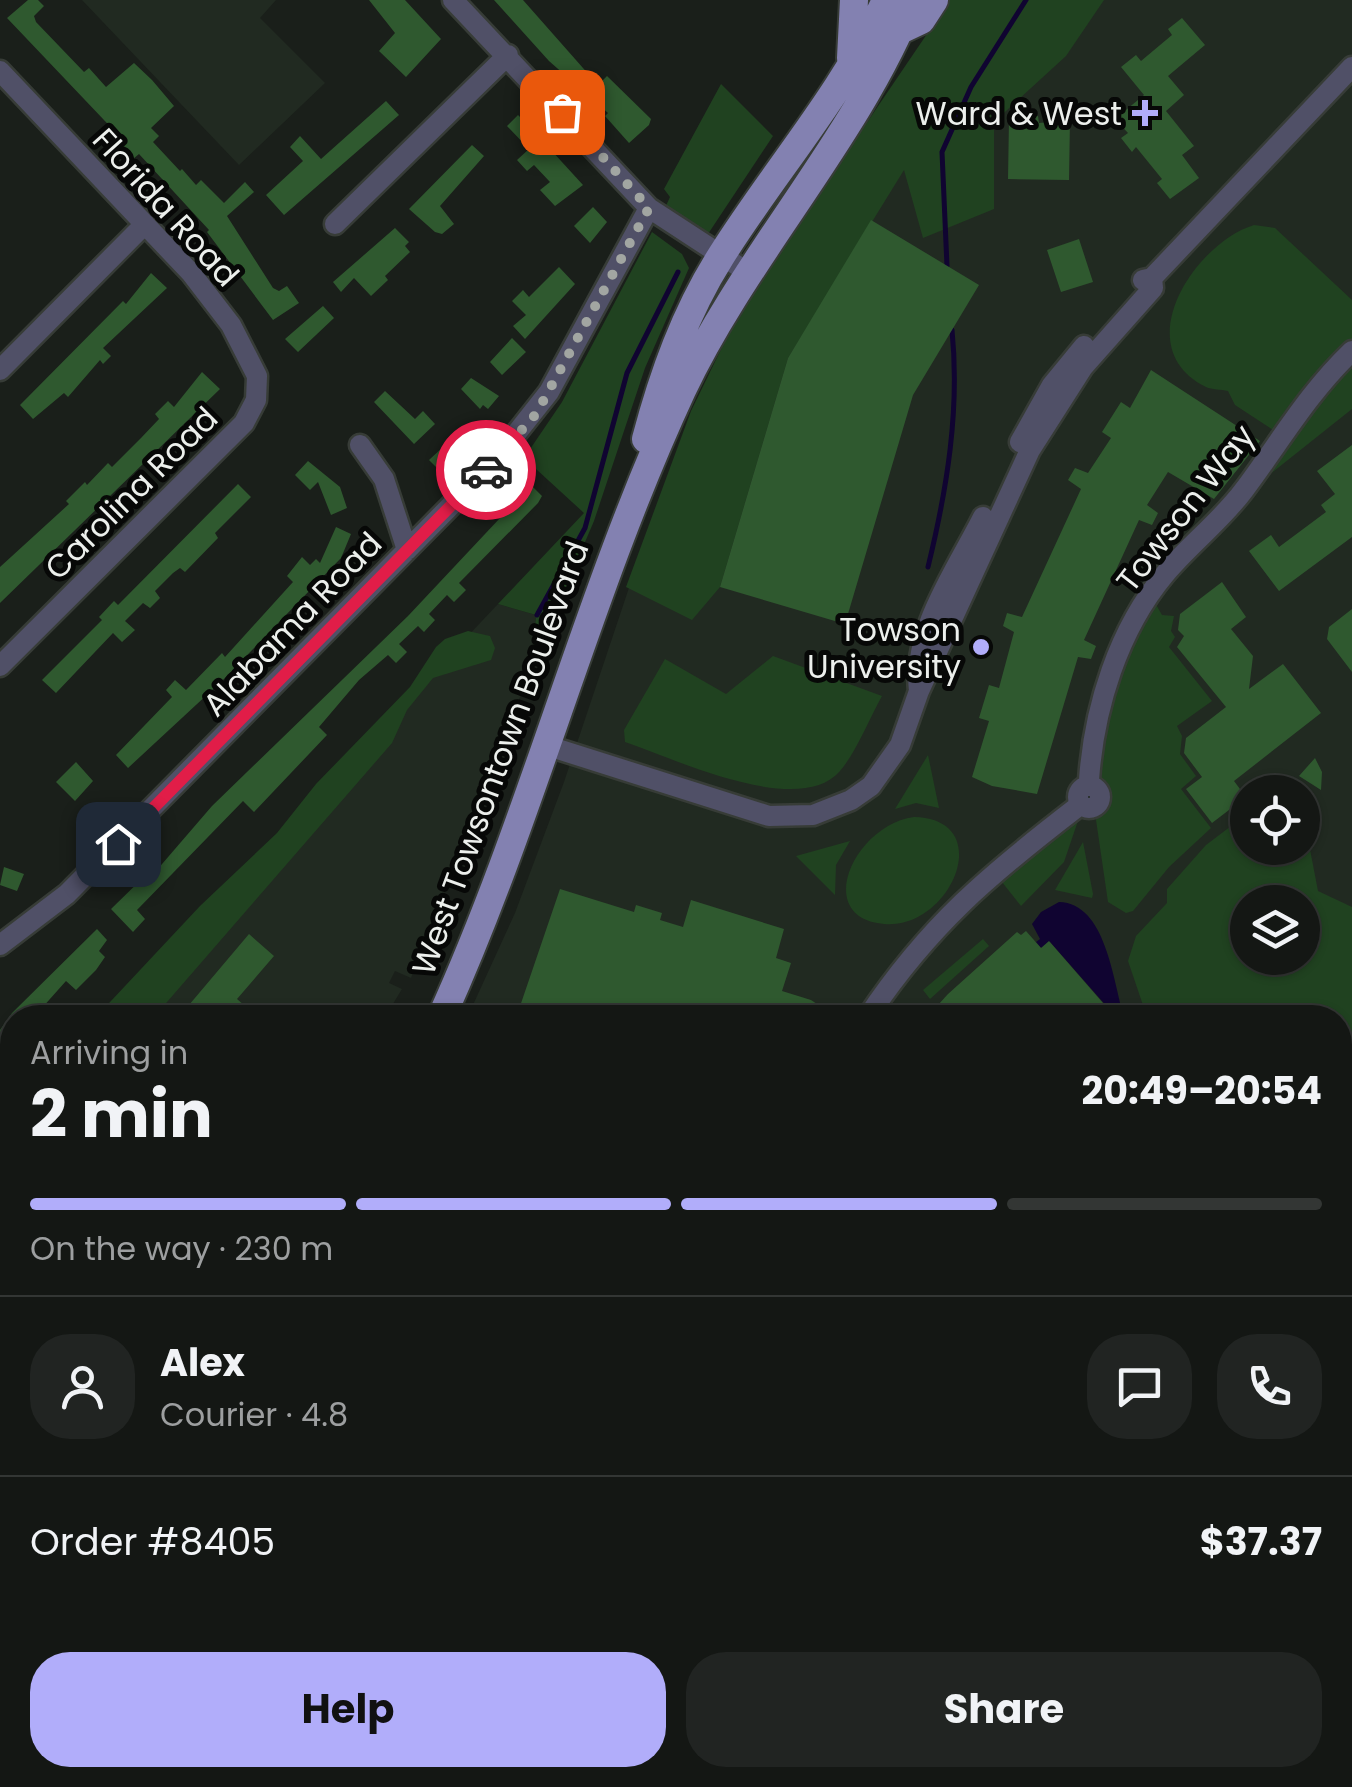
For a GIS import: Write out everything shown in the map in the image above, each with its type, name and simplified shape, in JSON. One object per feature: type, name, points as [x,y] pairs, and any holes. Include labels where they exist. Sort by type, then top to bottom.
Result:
[{"type":"main road","points":[[850,70],[854,0]]},
{"type":"main road","name":"West Towsontown Boulevard","points":[[624,523],[660,385],[721,256],[850,70],[886,0]]},
{"type":"main road","name":"West Towsontown Boulevard","points":[[446,1005],[624,523],[705,343],[900,29],[912,0]]},
{"type":"main road","points":[[900,29],[921,20],[934,0]]},
{"type":"street","points":[[454,0],[649,208],[747,272]]},
{"type":"street","points":[[335,224],[508,55]]},
{"type":"street","points":[[544,744],[748,812],[790,818],[813,815],[851,800],[886,768],[900,746],[919,691],[917,672],[924,638],[1022,436],[1072,358],[1142,280],[1152,278],[1352,67]]},
{"type":"street","name":"Florida Road","points":[[0,71],[146,224],[232,325],[258,376],[256,400]]},
{"type":"street","name":"Alabama Road","points":[[0,955],[7,941],[67,894],[536,414],[649,208]]},
{"type":"street","points":[[0,370],[146,224]]},
{"type":"street","name":"Towson Way","points":[[1093,784],[1104,692],[1144,604],[1162,577],[1240,496],[1292,417],[1352,351]]},
{"type":"street","name":"Carolina Road","points":[[0,666],[244,423],[256,400]]},
{"type":"street","points":[[360,446],[384,479],[406,550]]},
{"type":"street","points":[[875,1005],[924,938],[960,900],[1076,808]]},
{"type":"shaded area","points":[[82,0],[276,0],[260,18],[325,83],[239,165]]},
{"type":"shaded area","name":"Towson University","points":[[957,0],[1352,0],[1352,1005],[473,1005],[515,913],[564,782],[654,513]]},
{"type":"shaded area","points":[[498,604],[536,615],[532,666],[411,978],[395,971],[389,983],[402,989],[392,1005],[119,1005]]},
{"type":"shaded area","points":[[1059,902],[1075,906],[1087,915],[1105,946],[1121,1005],[1105,1005],[1050,942],[1041,948],[1032,924],[1041,912]]},
{"type":"green space","points":[[950,0],[1104,0],[1066,56],[994,122],[994,209],[923,238],[904,170],[788,358],[720,587],[692,620],[626,587],[691,411],[726,339],[779,252]]},
{"type":"green space","points":[[721,84],[773,136],[706,237],[665,208],[670,197],[664,189]]},
{"type":"green space","points":[[1254,225],[1275,228],[1352,300],[1352,339],[1273,430],[1235,405],[1228,391],[1206,387],[1183,369],[1171,347],[1170,323],[1192,274],[1210,252]]},
{"type":"green space","points":[[652,232],[682,254],[689,268],[645,368],[594,521],[532,666],[536,615],[498,604],[584,513],[524,458],[562,402]]},
{"type":"green space","points":[[1352,359],[1352,409],[1245,494]]},
{"type":"green space","points":[[1154,601],[1162,615],[1174,616],[1171,631],[1175,637],[1169,647],[1212,701],[1177,726],[1182,736],[1180,754],[1196,776],[1181,789],[1211,828],[1169,867],[1133,911],[1126,913],[1108,902],[1095,813],[1104,805],[1106,794],[1095,781],[1096,763],[1123,658]]},
{"type":"green space","points":[[468,631],[490,636],[495,648],[491,660],[433,678],[407,710],[392,743],[164,1005],[107,1005],[200,906],[277,833],[316,784],[410,687],[445,639]]},
{"type":"green space","points":[[773,656],[882,696],[846,763],[821,784],[796,789],[735,781],[625,742],[624,730],[665,659],[726,694]]},
{"type":"green space","points":[[928,755],[939,808],[916,803],[895,809]]},
{"type":"green space","points":[[1081,812],[1064,862],[1021,906],[998,877]]},
{"type":"green space","points":[[914,817],[940,822],[954,835],[959,853],[956,874],[929,910],[908,921],[884,924],[862,918],[850,906],[846,890],[859,853],[874,836]]},
{"type":"green space","points":[[1230,827],[1230,865],[1313,865],[1317,885],[1230,885],[1230,975],[1320,975],[1320,892],[1352,907],[1352,1005],[1143,1005],[1128,961],[1136,936],[1167,903],[1167,889],[1206,845]]},
{"type":"green space","points":[[850,841],[836,865],[835,895],[796,856]]},
{"type":"green space","points":[[1083,842],[1093,894],[1092,898],[1055,890]]},
{"type":"green space","points":[[983,939],[989,946],[930,999],[923,990]]},
{"type":"building","points":[[28,0],[38,0],[44,6],[34,16],[36,22],[84,72],[89,68],[106,87],[134,63],[152,80],[174,106],[151,128],[159,136],[153,142],[196,185],[201,180],[224,203],[245,182],[254,192],[227,216],[273,288],[279,291],[287,286],[299,303],[273,320],[209,230],[139,154],[133,159],[119,144],[123,140],[7,18]]},
{"type":"building","points":[[369,0],[405,0],[441,39],[406,77],[379,51],[395,33]]},
{"type":"building","points":[[494,0],[523,0],[598,85],[607,76],[651,119],[649,125],[629,143],[605,116],[608,113],[549,61]]},
{"type":"building","name":"Ward & West","points":[[1182,18],[1205,45],[1168,76],[1184,95],[1166,111],[1194,146],[1182,155],[1199,178],[1170,199],[1157,183],[1162,179],[1136,147],[1132,152],[1121,138],[1128,133],[1115,119],[1144,95],[1121,67],[1136,55],[1141,61],[1172,35],[1168,29]]},
{"type":"building","points":[[386,101],[399,115],[284,215],[266,195],[303,161],[290,147],[300,136],[321,159]]},
{"type":"building","points":[[518,115],[541,138],[545,134],[556,146],[551,150],[583,185],[555,206],[540,190],[550,182],[534,165],[527,171],[517,160],[529,149],[507,126]]},
{"type":"building","points":[[1038,116],[1039,123],[1070,120],[1069,180],[1008,179],[1009,119]]},
{"type":"building","points":[[472,145],[484,156],[440,206],[454,224],[442,234],[435,232],[409,209]]},
{"type":"building","points":[[593,207],[607,222],[590,243],[574,226]]},
{"type":"building","points":[[871,220],[979,285],[913,395],[845,624],[720,587],[788,358]]},
{"type":"building","points":[[395,228],[409,242],[405,246],[410,252],[385,276],[388,280],[371,296],[354,278],[341,292],[333,282]]},
{"type":"building","points":[[1079,239],[1093,282],[1061,292],[1047,250]]},
{"type":"building","points":[[559,267],[575,284],[525,339],[513,326],[526,315],[512,301],[523,290],[529,297]]},
{"type":"building","points":[[151,273],[167,288],[103,348],[111,356],[103,364],[100,360],[68,397],[64,393],[33,419],[20,405],[123,301],[126,304]]},
{"type":"building","points":[[323,306],[334,318],[298,352],[285,339]]},
{"type":"building","points":[[512,338],[526,352],[502,375],[490,362]]},
{"type":"building","points":[[1151,370],[1260,441],[1214,499],[1168,472],[1147,505],[1158,513],[1152,525],[1139,520],[1084,640],[1096,646],[1091,659],[1078,657],[1037,794],[992,786],[972,777],[989,721],[979,718],[989,685],[999,688],[1014,632],[1003,626],[1007,613],[1022,617],[1081,489],[1068,480],[1075,468],[1088,473],[1111,438],[1102,432],[1121,402],[1130,408]]},
{"type":"building","points":[[202,372],[220,389],[0,603],[0,567],[69,504],[66,501],[85,482],[87,485],[108,463],[112,467],[159,419],[155,414],[168,401],[174,407]]},
{"type":"building","points":[[471,378],[499,396],[488,409],[483,405],[480,409],[461,389]]},
{"type":"building","points":[[385,391],[415,419],[423,411],[435,424],[414,444],[374,402]]},
{"type":"building","points":[[1352,445],[1352,537],[1279,591],[1249,551],[1271,535],[1279,547],[1326,512],[1321,505],[1335,494],[1317,471]]},
{"type":"building","points":[[443,447],[459,464],[446,477],[429,460]]},
{"type":"building","points":[[308,461],[340,487],[347,508],[331,515],[318,482],[310,490],[295,475]]},
{"type":"building","points":[[238,484],[251,497],[215,533],[218,538],[185,572],[180,568],[155,591],[160,598],[150,608],[143,603],[125,621],[135,630],[122,642],[113,633],[56,693],[42,680],[102,620],[99,617],[114,601],[118,605]]},
{"type":"building","points":[[531,485],[542,496],[538,503],[459,583],[466,590],[454,602],[447,595],[429,614],[435,620],[424,632],[418,626],[399,644],[407,652],[396,663],[388,655],[359,680],[319,727],[327,735],[254,812],[243,801],[137,910],[145,919],[133,932],[111,909],[153,868],[156,871],[212,806],[408,616]]},
{"type":"building","points":[[336,527],[351,534],[341,558],[224,679],[128,768],[116,755],[172,697],[166,690],[175,680],[186,690],[222,653],[225,657],[293,582],[287,576],[302,557],[310,565],[316,559],[320,563]]},
{"type":"building","points":[[1222,582],[1246,617],[1231,629],[1253,656],[1249,689],[1283,664],[1321,713],[1242,775],[1230,775],[1230,809],[1212,823],[1186,789],[1202,777],[1184,753],[1186,738],[1226,707],[1177,647],[1184,636],[1178,630],[1180,614]]},
{"type":"building","points":[[1352,609],[1352,672],[1327,639],[1329,627]]},
{"type":"building","points":[[1315,758],[1322,772],[1321,790],[1320,775],[1300,775]]},
{"type":"building","points":[[76,762],[93,781],[75,801],[56,782]]},
{"type":"building","points":[[4,867],[24,874],[17,891],[0,885]]},
{"type":"building","points":[[560,889],[634,912],[636,905],[662,913],[660,920],[683,927],[691,900],[784,929],[776,958],[791,963],[782,991],[818,1005],[520,1005]]},
{"type":"building","points":[[97,929],[107,940],[99,951],[105,957],[76,990],[66,981],[45,1005],[20,1005]]},
{"type":"building","points":[[1026,931],[1041,948],[1049,941],[1105,1005],[938,1005],[1017,932],[1021,935]]},
{"type":"building","points":[[249,934],[274,956],[237,999],[244,1005],[189,1005]]},
{"type":"waterway","points":[[947,266],[942,152],[971,87],[1026,0]]},
{"type":"waterway","points":[[537,615],[585,528],[627,373],[678,272]]},
{"type":"waterway","points":[[928,567],[950,449],[954,390],[952,330]]},
{"type":"way so far","points":[[486,470],[536,414],[649,208],[562,112]]},
{"type":"place","name":"Ward & West","points":[[1145,113]]},
{"type":"place","name":"Towson University","points":[[981,647]]},
{"type":"route","points":[[118,844],[486,470]]}]
